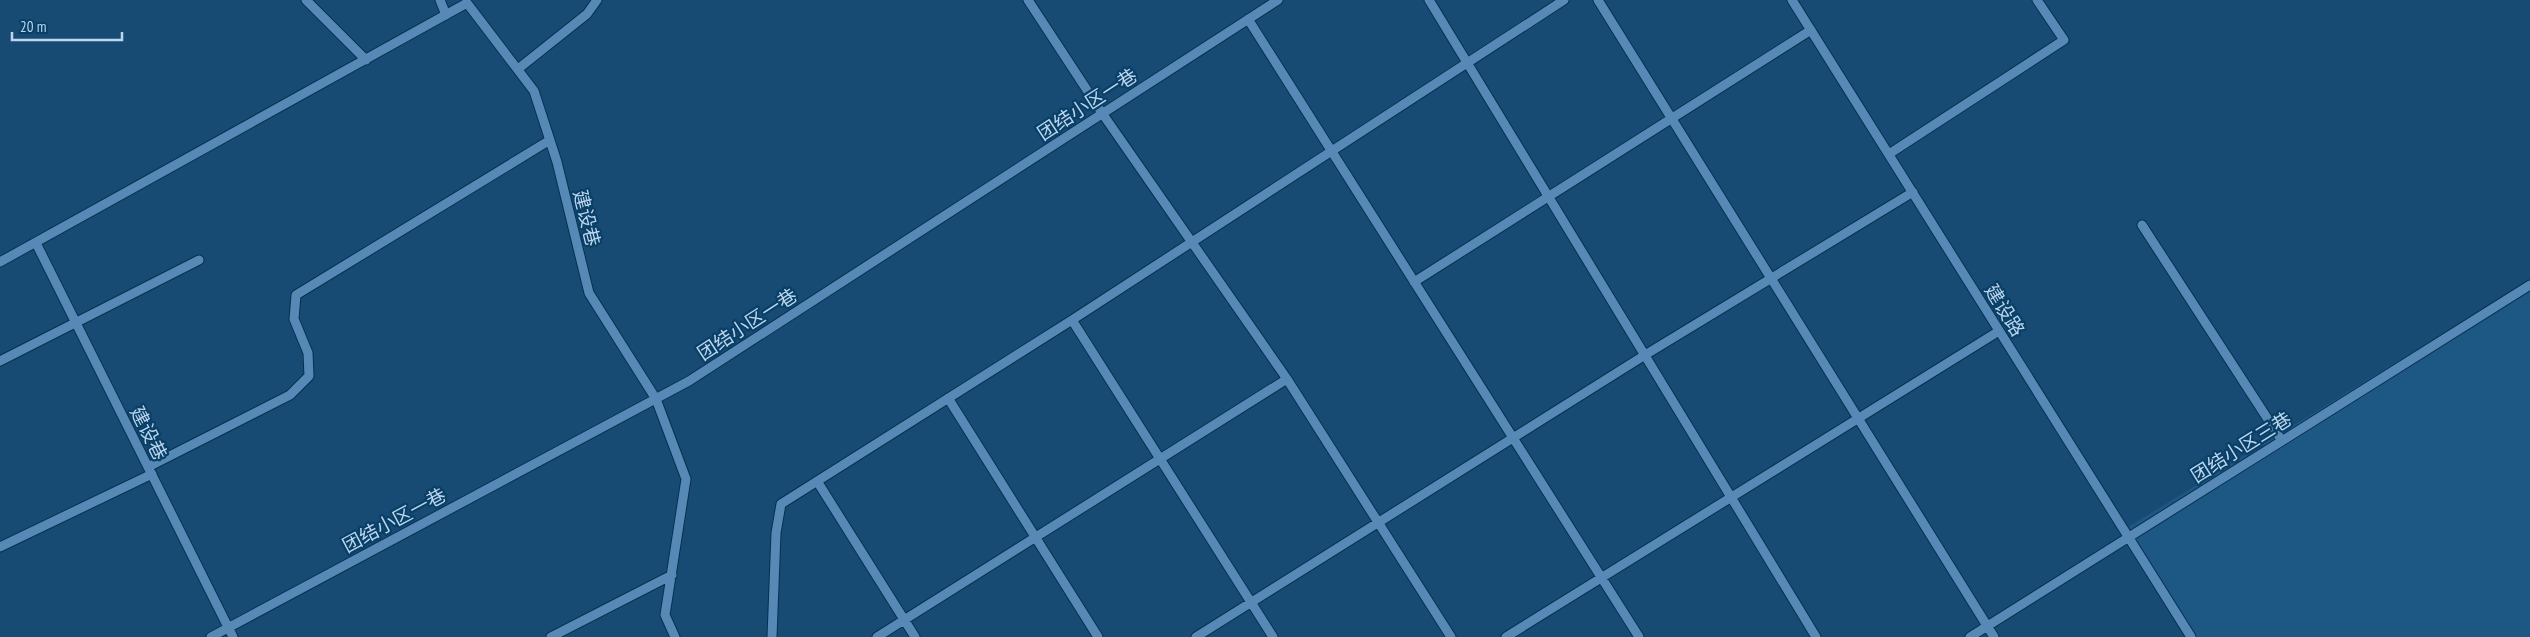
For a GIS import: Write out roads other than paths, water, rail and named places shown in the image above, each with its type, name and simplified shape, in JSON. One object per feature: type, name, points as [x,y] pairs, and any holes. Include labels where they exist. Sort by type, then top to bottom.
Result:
[{"type":"street","points":[[306,0],[366,60]]},
{"type":"street","points":[[440,0],[446,15]]},
{"type":"street","points":[[518,69],[587,14],[596,0]]},
{"type":"street","points":[[1028,0],[1102,113],[1287,378],[1451,637]]},
{"type":"street","name":"团结小区一巷","points":[[211,637],[689,381],[1278,0]]},
{"type":"street","points":[[1429,0],[1816,637]]},
{"type":"street","points":[[772,637],[776,533],[781,504],[1072,320],[1564,0]]},
{"type":"street","points":[[1598,0],[1994,637]]},
{"type":"street","name":"建设路","points":[[1792,0],[2191,637]]},
{"type":"street","points":[[1889,154],[2064,40],[2037,0]]},
{"type":"street","name":"建设巷","points":[[0,262],[467,3],[534,91],[550,140],[589,293],[656,399],[686,479],[666,615],[675,637]]},
{"type":"street","points":[[1248,19],[1639,637]]},
{"type":"street","points":[[1414,282],[1811,30]]},
{"type":"street","points":[[0,547],[150,471],[290,396],[309,376],[308,354],[294,319],[296,295],[550,140]]},
{"type":"street","points":[[1196,637],[1645,354],[1913,192]]},
{"type":"street","points":[[2142,225],[2282,441]]},
{"type":"street","name":"建设巷","points":[[36,243],[233,637]]},
{"type":"street","points":[[0,361],[199,260]]},
{"type":"street","name":"团结小区三巷","points":[[1970,637],[2530,285]]},
{"type":"street","points":[[1072,320],[1273,637]]},
{"type":"street","points":[[1506,637],[1999,331]]},
{"type":"street","points":[[877,637],[1287,378]]},
{"type":"street","points":[[948,398],[1098,637]]},
{"type":"street","points":[[817,481],[914,637]]},
{"type":"street","points":[[552,637],[672,575]]}]
